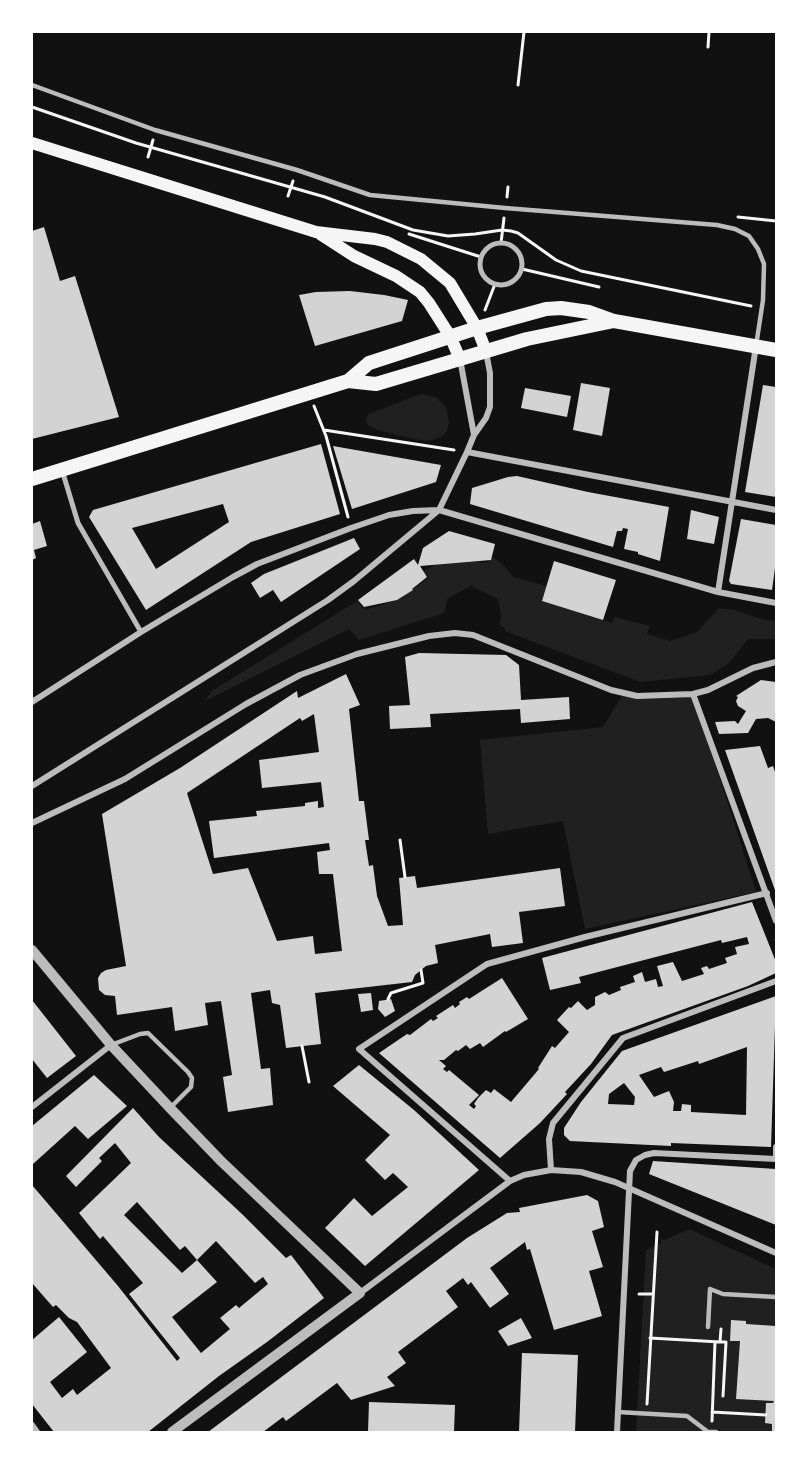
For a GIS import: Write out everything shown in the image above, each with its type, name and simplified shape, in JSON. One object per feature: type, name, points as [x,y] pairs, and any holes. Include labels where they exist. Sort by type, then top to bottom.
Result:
[{"type":"main road","points":[[32,143],[316,232],[375,238],[387,242],[421,259],[450,283],[463,332],[473,355]]},
{"type":"main road","points":[[316,232],[354,256],[396,276],[415,288],[463,332],[473,355]]},
{"type":"main road","points":[[348,381],[369,363],[463,332],[546,309],[561,308],[589,312],[614,321],[777,350]]},
{"type":"main road","points":[[32,479],[348,381],[376,384],[554,332],[614,321]]},
{"type":"street","points":[[508,243],[519,252],[522,258],[522,269],[512,282],[506,285],[495,284],[486,279],[482,273],[481,257],[494,244],[508,243]]},
{"type":"street","points":[[718,591],[756,346]]},
{"type":"street","points":[[473,355],[474,435]]},
{"type":"street","points":[[32,786],[328,600],[439,510],[474,435],[486,418],[490,407],[490,373],[473,355]]},
{"type":"street","points":[[467,453],[777,510]]},
{"type":"street","points":[[61,469],[78,523],[141,632]]},
{"type":"street","points":[[32,701],[141,632],[249,568],[389,515],[439,510],[718,591],[777,603]]},
{"type":"street","points":[[32,823],[125,779],[246,704],[300,675],[357,654],[440,634],[455,633],[481,638],[623,694],[637,696],[693,694],[708,690],[753,668],[777,662]]},
{"type":"street","points":[[693,694],[777,921]]},
{"type":"street","points":[[510,1181],[359,1049],[487,964],[585,937],[767,893]]},
{"type":"street","points":[[32,950],[111,1044],[170,1108],[220,1160],[360,1293]]},
{"type":"street","points":[[551,1170],[549,1139],[553,1123],[623,1038],[777,981]]},
{"type":"street","points":[[32,1107],[111,1044]]},
{"type":"street","points":[[617,1432],[630,1171],[636,1160],[645,1155],[666,1154],[777,1159],[777,1147]]},
{"type":"street","points":[[172,1432],[510,1181],[524,1175],[551,1170],[580,1172],[615,1182],[777,1253]]},
{"type":"street","points":[[32,1425],[37,1432]]},
{"type":"lane","points":[[32,86],[155,129],[297,170],[370,195],[717,225],[735,229],[749,236],[764,264],[762,309],[756,346]]},
{"type":"lane","points":[[111,1044],[148,1033],[188,1072],[192,1078],[191,1087],[170,1108]]},
{"type":"lane","points":[[708,1327],[710,1288],[723,1294],[777,1297]]},
{"type":"lane","points":[[618,1412],[687,1416],[708,1432],[714,1432]]},
{"type":"path","points":[[518,85],[524,32]]},
{"type":"path","points":[[708,47],[709,32]]},
{"type":"path","points":[[32,107],[150,147],[326,197],[430,234],[448,236],[511,231],[518,233],[556,260],[581,271],[762,309]]},
{"type":"path","points":[[148,157],[155,129]]},
{"type":"path","points":[[288,196],[297,170]]},
{"type":"path","points":[[730,216],[777,221]]},
{"type":"path","points":[[403,232],[481,257]]},
{"type":"path","points":[[522,269],[599,287]]},
{"type":"path","points":[[463,332],[495,284]]},
{"type":"path","points":[[309,393],[324,430],[351,528]]},
{"type":"path","points":[[324,430],[467,453]]},
{"type":"path","points":[[400,840],[405,877]]},
{"type":"path","points":[[388,999],[391,993],[423,983],[421,970]]},
{"type":"path","points":[[302,1046],[309,1082]]},
{"type":"path","points":[[647,1414],[657,1232]]},
{"type":"path","points":[[639,1294],[653,1294]]},
{"type":"path","points":[[714,1432],[712,1412],[717,1342],[720,1332]]},
{"type":"path","points":[[650,1338],[726,1342],[723,1396]]},
{"type":"path","points":[[712,1412],[766,1415]]},
{"type":"shaded area","points":[[421,394],[436,397],[446,407],[449,422],[447,431],[442,436],[425,441],[378,430],[368,425],[366,421],[368,414]]},
{"type":"shaded area","points":[[491,556],[513,577],[547,586],[542,601],[612,623],[614,617],[650,626],[647,634],[670,641],[697,632],[719,608],[776,621],[776,639],[748,639],[728,664],[710,675],[640,682],[505,631],[505,628],[500,626],[501,613],[498,599],[471,586],[448,598],[444,613],[359,640],[349,629],[205,701],[212,691],[357,601],[365,610],[397,600],[429,578],[424,571],[446,559],[488,563]]},
{"type":"shaded area","points":[[623,694],[693,694],[756,892],[585,929],[563,821],[488,834],[480,740],[603,727]]},
{"type":"shaded area","points":[[689,1229],[776,1269],[776,1432],[636,1432],[646,1250],[661,1243],[661,1239],[665,1240]]},
{"type":"building","points":[[44,227],[60,281],[75,276],[119,417],[32,439],[32,231]]},
{"type":"building","points":[[350,291],[408,300],[402,321],[315,346],[299,295]]},
{"type":"building","points":[[581,383],[610,388],[602,436],[573,430]]},
{"type":"building","points":[[763,385],[776,387],[776,497],[745,492]]},
{"type":"building","points":[[525,388],[571,396],[567,417],[521,408]]},
{"type":"building","points":[[321,444],[340,514],[251,542],[146,610],[89,517],[93,510]],"holes":[[[223,504],[229,522],[156,569],[132,528]]]},
{"type":"building","points":[[333,446],[441,465],[436,482],[352,509]]},
{"type":"building","points":[[517,476],[669,507],[660,561],[624,549],[628,529],[623,528],[622,531],[617,531],[613,547],[470,504],[472,488]]},
{"type":"building","points":[[691,510],[719,517],[714,544],[687,539]]},
{"type":"building","points":[[741,519],[776,525],[776,561],[772,590],[731,584],[729,581]]},
{"type":"building","points":[[40,521],[47,546],[34,550],[36,558],[32,560],[32,524]]},
{"type":"building","points":[[449,531],[495,544],[491,560],[420,566],[427,577],[397,600],[364,607],[358,600],[414,559],[418,565],[423,548]]},
{"type":"building","points":[[354,538],[360,549],[281,602],[273,590],[260,598],[251,583],[264,574]]},
{"type":"building","points":[[554,561],[616,580],[603,620],[542,601]]},
{"type":"building","points":[[419,653],[506,655],[519,665],[521,700],[569,697],[570,719],[521,723],[520,709],[430,714],[431,727],[390,729],[389,706],[410,705],[405,657]]},
{"type":"building","points":[[346,674],[360,705],[349,709],[359,801],[364,801],[369,840],[365,840],[369,866],[373,865],[377,896],[388,926],[403,925],[399,878],[415,876],[417,888],[560,868],[565,906],[519,912],[523,943],[492,947],[490,934],[435,945],[438,963],[426,966],[415,975],[412,982],[315,993],[321,1044],[286,1048],[280,1005],[272,1003],[270,990],[251,993],[261,1069],[270,1068],[273,1105],[228,1112],[223,1077],[232,1075],[221,1001],[205,1003],[208,1025],[175,1031],[172,1007],[117,1015],[115,996],[105,995],[99,990],[98,978],[101,973],[126,966],[102,814],[180,768],[297,691],[298,698]],"holes":[[[314,714],[319,752],[259,760],[262,788],[321,782],[324,807],[318,808],[318,801],[305,803],[305,806],[256,811],[257,816],[209,821],[214,858],[329,843],[330,850],[317,852],[319,874],[333,874],[342,951],[315,954],[313,936],[277,941],[248,868],[213,874],[187,793],[300,718],[302,721]]]},
{"type":"building","points":[[761,680],[776,682],[776,722],[768,718],[756,719],[748,733],[719,734],[715,722],[735,721],[738,724],[746,711],[738,706],[736,696]]},
{"type":"building","points":[[760,746],[768,768],[773,766],[776,775],[776,893],[725,750]]},
{"type":"building","points":[[752,902],[776,962],[776,973],[748,986],[612,1035],[591,1064],[565,1092],[567,1094],[540,1123],[500,1158],[379,1053],[407,1034],[410,1035],[431,1019],[433,1021],[438,1018],[436,1016],[453,1005],[455,1008],[460,1004],[459,1002],[467,997],[469,999],[502,978],[528,1019],[505,1031],[483,1047],[480,1043],[470,1049],[466,1045],[444,1060],[439,1060],[446,1066],[443,1069],[447,1072],[449,1070],[479,1095],[469,1105],[474,1109],[476,1106],[474,1104],[486,1090],[491,1093],[494,1089],[511,1102],[539,1069],[552,1046],[555,1048],[569,1032],[557,1020],[578,1001],[587,1010],[595,1005],[595,997],[605,992],[609,995],[621,990],[620,987],[635,982],[633,976],[642,972],[645,982],[656,979],[658,987],[663,986],[657,966],[673,962],[682,981],[704,974],[701,968],[707,966],[709,969],[727,963],[725,958],[737,954],[735,947],[749,944],[747,937],[722,943],[721,940],[579,977],[581,983],[550,990],[542,958]]},
{"type":"building","points":[[371,993],[373,1010],[361,1012],[358,994]]},
{"type":"building","points":[[776,996],[771,1147],[671,1143],[671,1146],[570,1141],[564,1135],[564,1128],[581,1102],[622,1051]],"holes":[[[747,1047],[746,1115],[691,1112],[691,1105],[682,1104],[681,1111],[673,1111],[674,1102],[669,1091],[654,1097],[639,1075],[661,1067],[664,1072],[698,1061],[699,1064]],[[624,1083],[635,1097],[634,1105],[608,1104],[609,1094]]]},
{"type":"building","points":[[391,999],[395,1011],[385,1017],[378,1009],[379,1001]]},
{"type":"building","points":[[32,1000],[76,1056],[47,1078],[32,1059]]},
{"type":"building","points":[[359,1065],[414,1110],[479,1170],[365,1266],[325,1228],[354,1198],[372,1216],[408,1187],[393,1173],[385,1180],[365,1160],[390,1135],[333,1086]]},
{"type":"building","points":[[94,1075],[127,1106],[88,1139],[75,1126],[33,1164],[32,1126]]},
{"type":"building","points":[[133,1108],[159,1137],[286,1258],[291,1255],[324,1298],[148,1432],[54,1432],[32,1404],[32,1340],[59,1317],[87,1352],[50,1382],[62,1398],[73,1389],[77,1395],[111,1368],[77,1322],[69,1318],[56,1305],[53,1307],[32,1283],[32,1185],[118,1286],[177,1361],[180,1358],[129,1294],[143,1283],[103,1236],[100,1239],[79,1213],[131,1163],[115,1143],[99,1158],[102,1161],[76,1187],[66,1176]],"holes":[[[137,1202],[180,1250],[185,1246],[197,1260],[182,1273],[124,1215]],[[216,1241],[255,1283],[263,1277],[268,1284],[239,1308],[236,1305],[220,1318],[230,1329],[201,1353],[172,1317],[217,1282],[197,1260]]]},
{"type":"building","points":[[653,1161],[776,1169],[776,1225],[649,1174]]},
{"type":"building","points":[[587,1195],[598,1201],[604,1227],[592,1231],[603,1267],[589,1271],[602,1316],[554,1330],[530,1249],[527,1250],[525,1242],[490,1268],[509,1294],[490,1308],[471,1282],[468,1285],[463,1278],[446,1291],[458,1307],[398,1352],[406,1363],[387,1377],[395,1386],[351,1400],[337,1383],[286,1421],[283,1417],[263,1432],[208,1432],[467,1238],[507,1213],[520,1212],[519,1208]]},
{"type":"building","points":[[521,1318],[532,1338],[508,1346],[498,1331]]},
{"type":"building","points":[[731,1320],[746,1321],[746,1324],[776,1326],[776,1432],[772,1432],[772,1424],[765,1423],[766,1403],[774,1401],[736,1399],[740,1341],[730,1341]]},
{"type":"building","points":[[522,1353],[578,1355],[575,1432],[519,1432]]},
{"type":"building","points":[[369,1402],[455,1405],[454,1432],[368,1432]]}]
